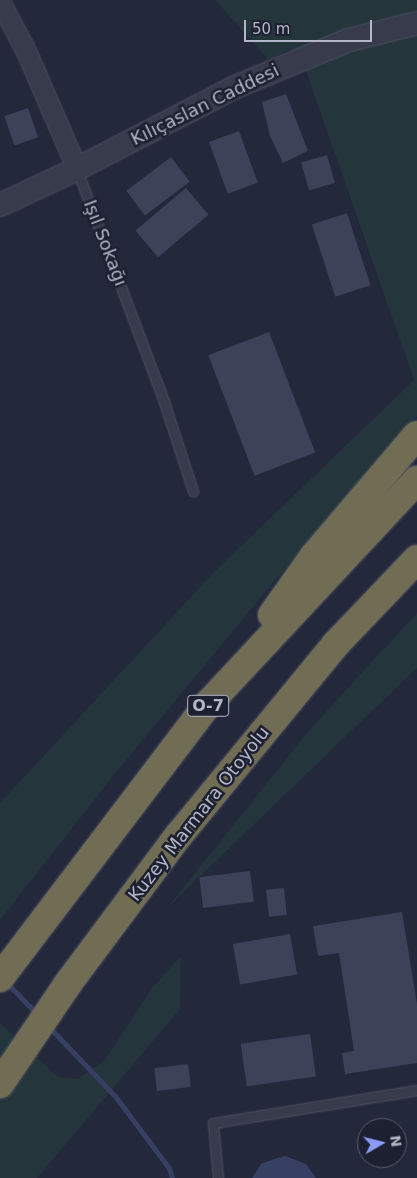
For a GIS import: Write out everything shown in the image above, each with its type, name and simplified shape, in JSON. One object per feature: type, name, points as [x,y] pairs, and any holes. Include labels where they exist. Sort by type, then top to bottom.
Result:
[{"type":"highway","points":[[209,703],[314,557],[417,435]]},
{"type":"highway","name":"O-7","points":[[0,978],[19,949],[209,703],[417,480]]},
{"type":"highway","name":"Kuzey Marmara Otoyolu","points":[[0,1084],[67,984],[179,835],[336,644],[417,559]]},
{"type":"street","name":"Işıl Sokağı","points":[[0,2],[26,51],[77,170]]},
{"type":"street","name":"Kılıçaslan Caddesi","points":[[0,205],[77,170],[233,88],[349,40],[417,23]]},
{"type":"lane","name":"Işıl Sokağı","points":[[77,170],[164,402],[193,492]]},
{"type":"lane","points":[[218,1178],[213,1124],[417,1090]]},
{"type":"shaded area","points":[[215,0],[417,0],[417,416],[282,572],[117,771],[0,920],[0,803],[213,573],[414,380],[305,68],[290,49],[269,60]]},
{"type":"shaded area","points":[[417,613],[417,668],[167,908],[311,728]]},
{"type":"shaded area","points":[[181,956],[180,1009],[37,1178],[0,1178],[0,1023],[58,1077],[78,1079],[105,1060],[153,987]]},
{"type":"water","points":[[285,1156],[306,1164],[316,1178],[252,1178],[262,1163]]},
{"type":"building","points":[[286,94],[308,151],[283,163],[270,136],[262,102]]},
{"type":"building","points":[[28,108],[38,137],[14,145],[4,116]]},
{"type":"building","points":[[239,131],[258,183],[228,194],[209,142]]},
{"type":"building","points":[[327,155],[335,183],[309,190],[301,162]]},
{"type":"building","points":[[171,157],[190,182],[145,215],[126,191]]},
{"type":"building","points":[[186,188],[208,215],[158,257],[135,230]]},
{"type":"building","points":[[347,213],[370,285],[335,297],[312,224]]},
{"type":"building","points":[[269,332],[315,452],[255,476],[208,355]]},
{"type":"building","points":[[250,871],[254,902],[203,908],[199,877]]},
{"type":"building","points":[[284,888],[287,915],[269,917],[266,890]]},
{"type":"building","points":[[402,912],[417,1004],[417,1063],[345,1074],[342,1053],[354,1051],[339,953],[318,956],[313,926]]},
{"type":"building","points":[[290,934],[297,974],[240,984],[233,944]]},
{"type":"building","points":[[310,1034],[316,1077],[247,1086],[241,1044]]},
{"type":"building","points":[[188,1064],[191,1087],[157,1091],[154,1068]]},
{"type":"waterway","points":[[6,982],[38,1015]]},
{"type":"waterway","points":[[49,1027],[115,1096],[169,1168],[172,1178]]}]
